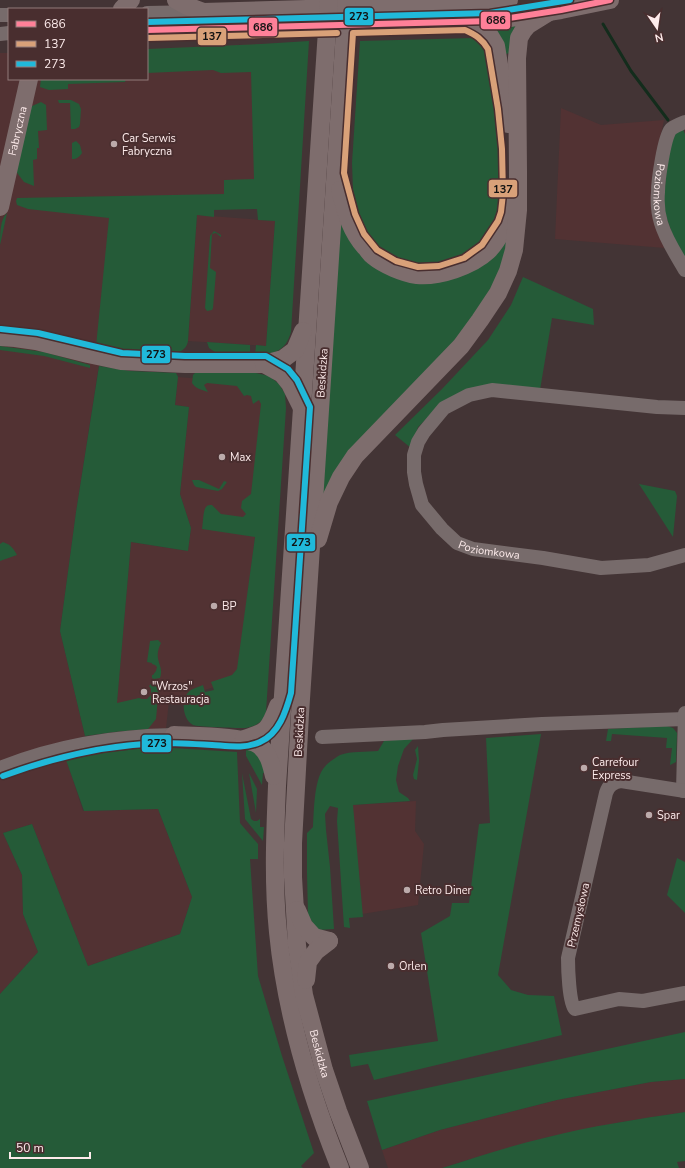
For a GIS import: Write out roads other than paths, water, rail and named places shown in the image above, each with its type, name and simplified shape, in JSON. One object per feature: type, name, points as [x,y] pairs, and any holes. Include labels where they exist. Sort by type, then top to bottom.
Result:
[{"type":"main road","points":[[123,8],[131,0]]},
{"type":"main road","points":[[176,0],[203,12],[509,0]]},
{"type":"main road","name":"Beskidzka","points":[[329,0],[277,786],[274,877],[283,972],[297,1040],[309,1082],[340,1168]]},
{"type":"main road","name":"Beskidzka","points":[[347,0],[309,570],[293,843],[294,901],[297,945],[304,995],[324,1070],[360,1168]]},
{"type":"main road","points":[[148,30],[491,21],[549,12],[610,0]]},
{"type":"main road","points":[[309,570],[329,502],[341,477],[356,456],[461,346],[498,293],[508,271],[514,250],[518,210],[517,58],[519,38],[528,25],[549,12]]},
{"type":"main road","points":[[336,174],[347,217],[357,238],[372,256],[393,268],[417,275],[440,274],[468,265],[488,251],[505,225],[509,214],[511,194],[506,108],[496,46],[490,36],[480,28],[467,22]]},
{"type":"main road","name":"Fabryczna","points":[[0,207],[29,80]]},
{"type":"main road","points":[[0,337],[43,343],[121,360],[197,364],[264,364],[283,359],[295,350],[307,321]]},
{"type":"main road","points":[[264,364],[282,374],[290,384],[302,407]]},
{"type":"main road","points":[[244,739],[258,735],[267,730],[283,692]]},
{"type":"main road","points":[[174,735],[244,739],[259,744],[269,756],[277,786]]},
{"type":"main road","points":[[294,901],[304,926],[314,937],[329,941],[316,951],[308,962],[304,995]]},
{"type":"street","points":[[148,13],[203,12]]},
{"type":"street","name":"Poziomkowa","points":[[685,122],[672,129],[668,134],[658,191],[658,207],[666,238],[685,270]]},
{"type":"street","name":"Poziomkowa","points":[[685,408],[657,407],[492,390],[469,395],[444,408],[424,432],[418,442],[414,455],[414,472],[417,492],[422,504],[442,529],[457,543],[473,549],[543,558],[601,568],[649,565],[685,555]]},
{"type":"street","name":"Przemysłowa","points":[[322,737],[685,717],[684,791],[620,781],[614,782],[609,787],[604,800],[568,958],[568,972],[572,1004],[576,1009],[619,999],[643,1001],[685,993]]},
{"type":"street","points":[[0,768],[63,748],[125,738],[174,735]]},
{"type":"waterway","points":[[603,24],[631,71],[668,120]]},
{"type":"place","name":"Car Serwis Fabryczna","points":[[114,144]]},
{"type":"place","name":"Max","points":[[222,457]]},
{"type":"place","name":"BP","points":[[214,606]]},
{"type":"place","name":"\"Wrzos\" Restauracja","points":[[144,692]]},
{"type":"place","name":"Carrefour Express","points":[[584,768]]},
{"type":"place","name":"Spar","points":[[649,815]]},
{"type":"place","name":"Retro Diner","points":[[407,890]]},
{"type":"place","name":"Orlen","points":[[391,966]]}]
